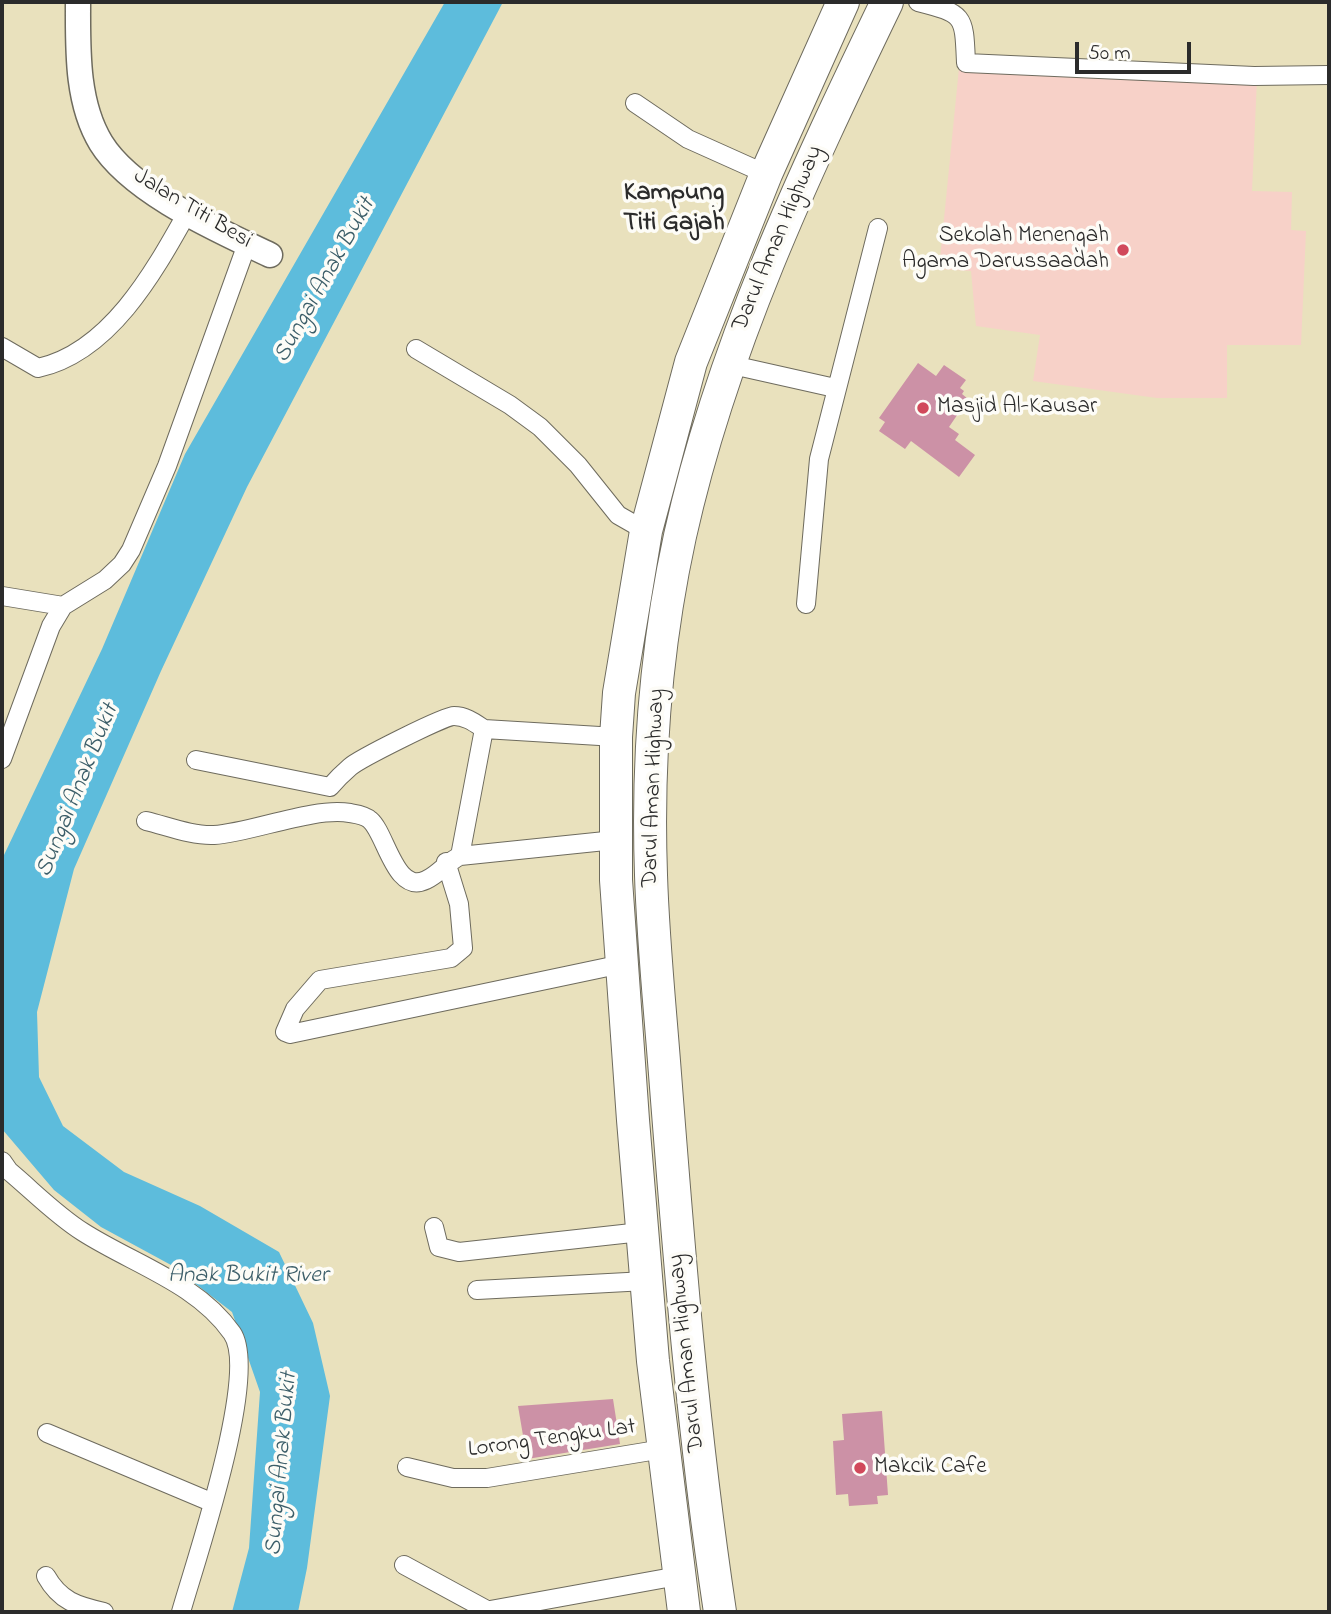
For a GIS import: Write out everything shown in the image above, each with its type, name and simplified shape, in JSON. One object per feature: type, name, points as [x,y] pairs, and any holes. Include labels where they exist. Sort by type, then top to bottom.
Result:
[{"type":"highway","name":"Darul Aman Highway","points":[[684,1612],[663,1448],[641,1232],[615,840],[615,737],[627,634],[646,531],[691,362],[766,174],[843,2]]},
{"type":"highway","name":"Darul Aman Highway","points":[[720,1612],[696,1446],[670,1149],[651,877],[656,696],[679,539],[703,444],[728,364],[799,183],[887,2]]},
{"type":"highway","points":[[633,1120],[655,1101],[665,1076]]},
{"type":"highway","points":[[639,1196],[643,1169],[656,1155],[670,1149]]},
{"type":"street","name":"Jalan Titi Besi","points":[[78,2],[83,91],[101,144],[118,165],[187,213],[270,255]]},
{"type":"street","points":[[918,2],[947,8],[958,16],[964,29],[966,63],[1254,76],[1329,75]]},
{"type":"street","points":[[635,103],[688,139],[766,174]]},
{"type":"street","points":[[2,347],[38,368],[67,359],[134,300],[153,274],[187,213]]},
{"type":"street","points":[[806,604],[819,459],[877,228]]},
{"type":"street","points":[[2,759],[8,725],[51,626],[63,606],[106,580],[131,550],[167,466],[247,244]]},
{"type":"street","points":[[416,349],[510,405],[540,427],[578,465],[618,515],[646,531]]},
{"type":"street","points":[[728,364],[835,388]]},
{"type":"street","points":[[2,596],[63,606]]},
{"type":"street","points":[[197,760],[330,787],[356,762],[407,738],[429,723],[453,716],[469,719],[484,729],[615,737]]},
{"type":"street","points":[[484,729],[453,859],[463,948],[451,958],[320,980],[295,1009],[285,1032],[290,1034],[622,964]]},
{"type":"street","points":[[146,821],[215,835],[347,812],[370,820],[386,845],[393,863],[404,877],[416,883],[427,880],[453,859],[615,840]]},
{"type":"street","points":[[4,1171],[81,1231],[164,1276],[203,1302],[234,1335],[239,1362],[238,1389],[225,1456],[180,1612]]},
{"type":"street","points":[[433,1227],[439,1247],[459,1252],[641,1232]]},
{"type":"street","points":[[477,1290],[646,1281]]},
{"type":"street","points":[[47,1433],[211,1502]]},
{"type":"street","name":"Lorong Tengku Lat","points":[[407,1467],[453,1478],[487,1478],[663,1448]]},
{"type":"street","points":[[404,1565],[482,1611],[678,1576]]},
{"type":"street","points":[[46,1576],[56,1593],[66,1601],[104,1612]]},
{"type":"shaded area","name":"Sekolah Menengah Agama Darussaadah","points":[[959,68],[1257,79],[1252,191],[1292,192],[1291,230],[1306,231],[1301,345],[1227,345],[1227,398],[1157,398],[1033,381],[1040,335],[976,326],[971,271],[939,269]]},
{"type":"water","name":"Anak Bukit River","points":[[445,2],[503,2],[247,487],[161,671],[74,869],[37,1012],[39,1077],[63,1126],[124,1172],[200,1206],[279,1252],[313,1323],[330,1396],[307,1568],[298,1612],[232,1612],[249,1548],[260,1392],[232,1312],[171,1265],[101,1227],[54,1190],[2,1129],[2,866],[4,855],[102,649],[185,454]]},
{"type":"building","name":"Masjid Al-Kausar","points":[[918,363],[936,376],[944,365],[966,380],[960,388],[968,399],[949,427],[959,434],[955,440],[975,455],[959,477],[911,441],[905,449],[879,431],[885,422],[879,418]]},
{"type":"building","points":[[613,1399],[620,1444],[527,1459],[518,1406]]},
{"type":"building","name":"Makcik Cafe","points":[[882,1411],[888,1495],[877,1496],[878,1504],[849,1506],[848,1494],[836,1495],[833,1441],[844,1440],[842,1414]]},
{"type":"place","name":"Sekolah Menengah Agama Darussaadah","points":[[1123,250]]},
{"type":"place","name":"Masjid Al-Kausar","points":[[923,408]]},
{"type":"place","name":"Makcik Cafe","points":[[860,1468]]},
{"type":"district","name":"Kampung Titi Gajah","points":[[674,210]]},
{"type":"water label","name":"Sungai Anak Bukit","points":[[326,281]]},
{"type":"water label","name":"Sungai Anak Bukit","points":[[79,791]]},
{"type":"water label","name":"Sungai Anak Bukit","points":[[283,1464]]}]
